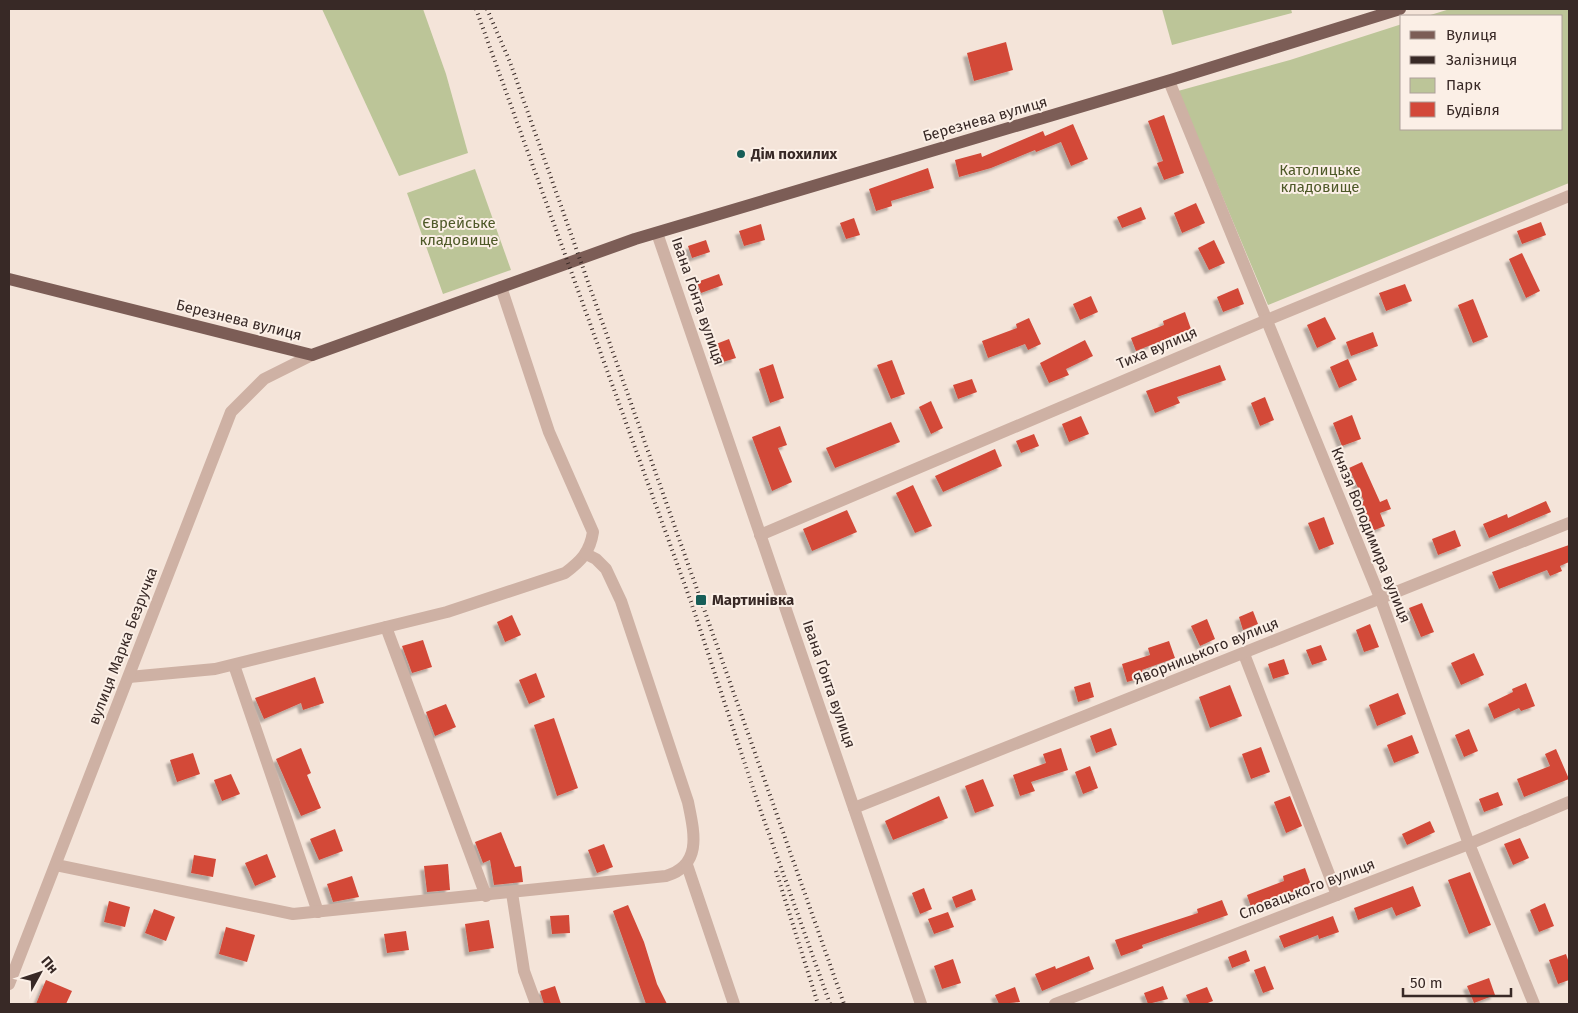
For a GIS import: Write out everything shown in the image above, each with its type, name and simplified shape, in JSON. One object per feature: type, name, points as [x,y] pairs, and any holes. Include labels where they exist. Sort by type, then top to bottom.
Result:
[{"type":"main road","name":"Березнева вулиця","points":[[9,280],[312,355],[657,232],[1170,81],[1400,9]]},
{"type":"street","name":"Князя Володимира вулиця","points":[[1170,81],[1381,600],[1469,844],[1534,1004]]},
{"type":"street","name":"Тиха вулиця","points":[[760,535],[1267,320],[1569,196]]},
{"type":"street","name":"Івана Ґонта вулиця","points":[[657,232],[921,1004]]},
{"type":"street","points":[[129,677],[215,669],[447,612],[565,573],[586,554],[592,543],[593,532],[549,432],[501,287]]},
{"type":"street","name":"вулиця Марка Безручка","points":[[9,984],[231,412],[264,379],[312,355]]},
{"type":"street","name":"Яворницького вулиця","points":[[854,808],[1381,600],[1569,523]]},
{"type":"street","points":[[56,865],[293,914],[486,896],[666,876],[677,872],[687,865],[692,854],[693,828],[675,759],[621,601],[606,569],[596,559],[586,554]]},
{"type":"street","points":[[386,627],[486,896]]},
{"type":"street","points":[[1244,654],[1337,895]]},
{"type":"street","points":[[234,664],[318,912]]},
{"type":"street","name":"Словацького вулиця","points":[[1055,1004],[1469,844],[1569,802]]},
{"type":"street","points":[[687,865],[734,1004]]},
{"type":"street","points":[[512,893],[524,971],[536,1004]]},
{"type":"green space","points":[[322,9],[423,9],[446,74],[468,153],[399,176]]},
{"type":"green space","points":[[1162,9],[1291,9],[1292,13],[1172,45]]},
{"type":"green space","name":"Католицьке кладовище","points":[[1450,9],[1569,9],[1569,183],[1268,305],[1178,91],[1290,60],[1400,25],[1400,130],[1563,130],[1563,15],[1430,15]]},
{"type":"green space","name":"Єврейське кладовище","points":[[475,169],[511,270],[443,294],[407,193]]},
{"type":"building","points":[[1006,42],[1013,70],[974,81],[967,53]]},
{"type":"building","points":[[1164,115],[1184,173],[1164,180],[1157,163],[1163,161],[1148,121]]},
{"type":"building","points":[[1073,124],[1088,159],[1071,166],[1061,142],[1036,152],[1035,150],[991,168],[959,177],[955,160],[981,153],[982,157],[1043,131],[1045,136]]},
{"type":"building","points":[[928,168],[934,188],[891,201],[892,206],[876,211],[869,189]]},
{"type":"building","points":[[1196,203],[1205,223],[1182,233],[1174,213]]},
{"type":"building","points":[[1141,207],[1146,219],[1122,228],[1117,217]]},
{"type":"building","points":[[854,218],[860,235],[846,239],[840,223]]},
{"type":"building","points":[[1541,222],[1546,235],[1522,244],[1517,231]]},
{"type":"building","points":[[761,224],[765,240],[744,246],[739,231]]},
{"type":"building","points":[[706,240],[710,252],[692,258],[688,246]]},
{"type":"building","points":[[1214,240],[1225,263],[1209,270],[1198,248]]},
{"type":"building","points":[[1522,253],[1540,291],[1526,298],[1509,259]]},
{"type":"building","points":[[719,274],[723,285],[701,293],[697,282]]},
{"type":"building","points":[[1405,284],[1412,301],[1386,311],[1379,293]]},
{"type":"building","points":[[1238,288],[1244,304],[1223,312],[1217,297]]},
{"type":"building","points":[[1091,296],[1098,312],[1080,320],[1073,304]]},
{"type":"building","points":[[1473,299],[1488,337],[1473,343],[1458,305]]},
{"type":"building","points":[[1185,312],[1191,329],[1136,351],[1131,338],[1164,325],[1163,321]]},
{"type":"building","points":[[1325,317],[1336,339],[1317,348],[1307,325]]},
{"type":"building","points":[[1029,318],[1041,344],[1028,350],[1025,344],[988,358],[982,341],[1017,328],[1016,324]]},
{"type":"building","points":[[1373,332],[1378,346],[1351,356],[1346,342]]},
{"type":"building","points":[[729,339],[736,358],[723,362],[716,344]]},
{"type":"building","points":[[1085,340],[1093,356],[1066,369],[1069,375],[1049,383],[1040,363]]},
{"type":"building","points":[[1348,359],[1357,380],[1339,388],[1330,367]]},
{"type":"building","points":[[892,360],[905,394],[891,399],[877,365]]},
{"type":"building","points":[[773,364],[784,398],[770,403],[759,369]]},
{"type":"building","points":[[1220,365],[1226,380],[1177,397],[1180,403],[1155,413],[1146,391]]},
{"type":"building","points":[[972,379],[977,392],[958,399],[953,385]]},
{"type":"building","points":[[1265,397],[1274,420],[1260,426],[1251,403]]},
{"type":"building","points":[[931,401],[943,428],[931,434],[919,407]]},
{"type":"building","points":[[1352,415],[1361,439],[1342,446],[1333,423]]},
{"type":"building","points":[[1081,416],[1089,434],[1069,442],[1062,424]]},
{"type":"building","points":[[891,422],[900,442],[835,468],[826,448]]},
{"type":"building","points":[[780,426],[787,445],[778,448],[792,482],[772,491],[752,437]]},
{"type":"building","points":[[1034,434],[1039,446],[1021,453],[1016,441]]},
{"type":"building","points":[[995,449],[1002,466],[943,492],[935,476]]},
{"type":"building","points":[[1362,462],[1380,502],[1387,499],[1391,509],[1380,513],[1385,526],[1372,531],[1361,503],[1364,501],[1349,468]]},
{"type":"building","points":[[913,485],[932,526],[915,533],[896,493]]},
{"type":"building","points":[[1546,501],[1551,512],[1489,538],[1483,524],[1507,514],[1508,518]]},
{"type":"building","points":[[847,510],[857,532],[812,551],[803,529]]},
{"type":"building","points":[[1324,517],[1334,544],[1319,550],[1308,523]]},
{"type":"building","points":[[1455,530],[1461,546],[1438,555],[1432,539]]},
{"type":"building","points":[[1569,545],[1569,562],[1560,566],[1562,571],[1550,576],[1547,570],[1499,589],[1492,572]]},
{"type":"building","points":[[1422,603],[1434,632],[1421,637],[1409,608]]},
{"type":"building","points":[[1253,611],[1258,624],[1243,630],[1239,617]]},
{"type":"building","points":[[512,615],[521,635],[505,642],[497,622]]},
{"type":"building","points":[[1207,619],[1215,639],[1200,646],[1191,626]]},
{"type":"building","points":[[1370,624],[1379,647],[1364,652],[1356,630]]},
{"type":"building","points":[[423,640],[432,667],[412,673],[402,646]]},
{"type":"building","points":[[1169,641],[1175,658],[1142,670],[1145,677],[1127,682],[1122,664],[1150,655],[1148,648]]},
{"type":"building","points":[[1321,645],[1327,660],[1312,665],[1306,650]]},
{"type":"building","points":[[1474,653],[1484,675],[1461,685],[1451,663]]},
{"type":"building","points":[[1284,659],[1289,674],[1273,679],[1268,664]]},
{"type":"building","points":[[536,673],[545,697],[529,704],[519,680]]},
{"type":"building","points":[[315,677],[324,703],[303,710],[301,703],[264,719],[255,698]]},
{"type":"building","points":[[1090,682],[1094,697],[1078,702],[1074,687]]},
{"type":"building","points":[[1526,683],[1535,706],[1521,711],[1519,708],[1494,719],[1488,704],[1513,692],[1512,689]]},
{"type":"building","points":[[1230,685],[1242,716],[1210,728],[1199,697]]},
{"type":"building","points":[[1398,693],[1406,714],[1377,726],[1369,705]]},
{"type":"building","points":[[446,704],[456,727],[435,736],[426,712]]},
{"type":"building","points":[[554,718],[578,788],[557,796],[534,725]]},
{"type":"building","points":[[1111,728],[1117,745],[1096,753],[1090,736]]},
{"type":"building","points":[[1469,729],[1478,751],[1464,757],[1455,735]]},
{"type":"building","points":[[1412,735],[1419,753],[1394,763],[1387,745]]},
{"type":"building","points":[[1261,747],[1270,772],[1251,779],[1242,754]]},
{"type":"building","points":[[301,748],[311,773],[307,775],[321,808],[301,816],[276,759]]},
{"type":"building","points":[[1061,748],[1068,770],[1031,782],[1035,791],[1020,796],[1013,775],[1046,763],[1043,754]]},
{"type":"building","points":[[1556,749],[1569,779],[1524,797],[1517,779],[1550,766],[1545,754]]},
{"type":"building","points":[[193,753],[200,774],[177,782],[170,760]]},
{"type":"building","points":[[1090,766],[1098,788],[1083,794],[1075,772]]},
{"type":"building","points":[[231,774],[240,794],[222,801],[214,780]]},
{"type":"building","points":[[983,779],[994,806],[975,813],[965,786]]},
{"type":"building","points":[[1498,792],[1503,805],[1484,812],[1479,799]]},
{"type":"building","points":[[939,796],[948,818],[893,840],[885,821]]},
{"type":"building","points":[[1290,796],[1302,826],[1286,833],[1274,802]]},
{"type":"building","points":[[1430,821],[1435,832],[1407,845],[1402,834]]},
{"type":"building","points":[[335,829],[343,851],[319,860],[310,839]]},
{"type":"building","points":[[501,832],[515,867],[521,866],[523,882],[494,885],[490,860],[483,863],[475,842]]},
{"type":"building","points":[[1520,838],[1529,858],[1513,865],[1504,844]]},
{"type":"building","points":[[604,844],[613,867],[597,873],[588,850]]},
{"type":"building","points":[[267,854],[276,877],[255,886],[245,863]]},
{"type":"building","points":[[194,855],[216,859],[213,877],[191,873]]},
{"type":"building","points":[[448,864],[450,890],[427,892],[424,866]]},
{"type":"building","points":[[1305,868],[1311,885],[1251,907],[1247,895],[1284,881],[1283,876]]},
{"type":"building","points":[[1470,872],[1491,925],[1469,934],[1448,880]]},
{"type":"building","points":[[352,876],[359,897],[333,902],[327,884]]},
{"type":"building","points":[[1413,886],[1421,906],[1396,916],[1392,907],[1358,920],[1354,908]]},
{"type":"building","points":[[924,888],[932,909],[920,914],[912,893]]},
{"type":"building","points":[[972,889],[976,900],[956,908],[952,897]]},
{"type":"building","points":[[1222,900],[1228,915],[1142,945],[1143,948],[1121,956],[1115,940],[1198,913],[1197,909]]},
{"type":"building","points":[[109,901],[130,907],[125,927],[104,922]]},
{"type":"building","points":[[1545,903],[1554,926],[1539,932],[1530,910]]},
{"type":"building","points":[[628,905],[644,942],[657,984],[667,1004],[646,1004],[613,911]]},
{"type":"building","points":[[154,909],[175,917],[166,941],[145,933]]},
{"type":"building","points":[[948,912],[954,927],[934,934],[928,919]]},
{"type":"building","points":[[569,915],[570,933],[552,934],[550,916]]},
{"type":"building","points":[[1333,916],[1339,932],[1319,939],[1318,935],[1284,948],[1279,936]]},
{"type":"building","points":[[489,920],[494,948],[469,952],[465,924]]},
{"type":"building","points":[[226,927],[255,935],[247,962],[219,954]]},
{"type":"building","points":[[406,931],[409,950],[387,953],[384,934]]},
{"type":"building","points":[[1246,950],[1250,961],[1232,968],[1228,957]]},
{"type":"building","points":[[1566,954],[1569,963],[1569,980],[1558,984],[1549,960]]},
{"type":"building","points":[[1089,956],[1094,969],[1042,991],[1035,974],[1055,966],[1056,969]]},
{"type":"building","points":[[953,959],[961,983],[942,989],[934,966]]},
{"type":"building","points":[[1265,966],[1274,989],[1263,993],[1254,970]]},
{"type":"building","points":[[1489,978],[1495,995],[1474,1003],[1467,986]]},
{"type":"building","points":[[46,980],[72,991],[66,1004],[36,1004]]},
{"type":"building","points":[[555,986],[561,1004],[544,1004],[540,991]]},
{"type":"building","points":[[1163,986],[1168,999],[1148,1004],[1144,993]]},
{"type":"building","points":[[1015,987],[1020,1002],[999,1004],[995,995]]},
{"type":"building","points":[[1207,987],[1213,1001],[1205,1004],[1190,1004],[1186,995]]},
{"type":"railway","points":[[476,9],[691,602],[759,806],[830,1004]]},
{"type":"railway","points":[[487,9],[510,62],[844,1004]]},
{"type":"railway","points":[[776,871],[818,1004]]},
{"type":"place","name":"Дiм похилих","points":[[741,154]]},
{"type":"place","name":"Мартинівка","points":[[701,600]]}]
